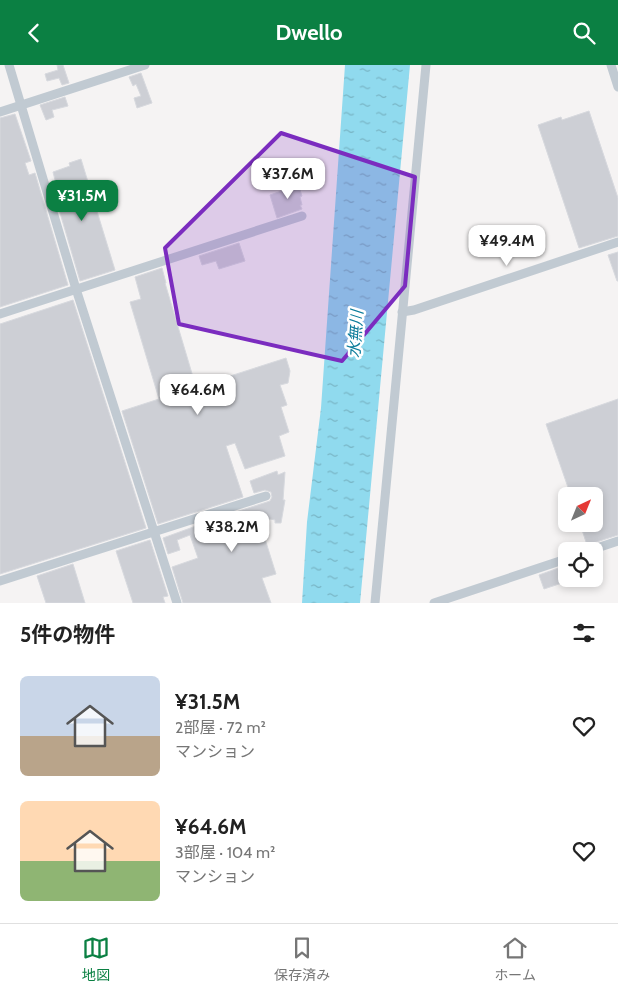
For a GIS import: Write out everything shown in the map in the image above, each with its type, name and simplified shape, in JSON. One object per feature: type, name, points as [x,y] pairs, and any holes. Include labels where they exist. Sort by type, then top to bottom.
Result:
[{"type":"street","points":[[9,65],[76,289],[177,603]]},
{"type":"street","points":[[0,113],[144,65]]},
{"type":"street","points":[[375,603],[426,65]]},
{"type":"street","points":[[610,65],[618,87]]},
{"type":"street","points":[[0,314],[302,216]]},
{"type":"street","points":[[402,312],[424,307],[618,242]]},
{"type":"street","points":[[0,581],[266,496]]},
{"type":"street","points":[[603,546],[618,541]]},
{"type":"street","points":[[434,603],[558,562]]},
{"type":"highlighted area","points":[[281,133],[415,177],[405,286],[342,361],[179,324],[165,248]]},
{"type":"water","name":"水無川","points":[[345,65],[410,65],[360,603],[302,603],[307,522],[321,408]]},
{"type":"building","points":[[57,65],[63,65],[69,83],[62,85],[59,78],[47,81],[45,74],[58,70]]},
{"type":"building","points":[[141,73],[152,103],[137,108],[134,98],[141,96],[136,84],[133,86],[129,77]]},
{"type":"building","points":[[65,97],[68,106],[52,110],[54,117],[46,120],[40,105]]},
{"type":"building","points":[[589,111],[618,198],[618,236],[579,248],[538,125],[561,117],[562,120]]},
{"type":"building","points":[[15,114],[31,161],[25,163],[29,175],[35,173],[68,285],[0,307],[0,118]]},
{"type":"building","points":[[81,159],[115,270],[80,281],[53,189],[57,188],[53,172],[70,166],[69,163]]},
{"type":"building","points":[[300,182],[303,189],[300,190],[302,205],[300,205],[302,209],[277,218],[270,195],[287,189],[286,186]]},
{"type":"building","points":[[239,243],[245,261],[219,269],[216,261],[202,265],[199,256]]},
{"type":"building","points":[[618,252],[618,281],[617,281],[608,255]]},
{"type":"building","points":[[162,268],[196,387],[286,358],[290,371],[288,383],[280,385],[287,405],[281,407],[289,432],[279,436],[285,456],[245,469],[235,443],[226,446],[243,497],[158,524],[122,411],[159,399],[130,302],[141,299],[135,277]]},
{"type":"building","points":[[73,300],[146,528],[0,574],[0,324]]},
{"type":"building","points":[[618,399],[618,535],[596,542],[586,542],[583,533],[603,532],[603,487],[568,487],[546,424]]},
{"type":"building","points":[[277,471],[278,475],[285,472],[283,500],[285,500],[281,523],[275,523],[275,520],[260,517],[262,523],[260,523],[276,574],[262,578],[271,603],[183,603],[172,567],[198,558],[190,535],[177,540],[180,550],[168,554],[163,538],[196,526],[202,542],[214,538],[208,521],[270,501],[272,497],[271,492],[265,490],[254,493],[250,481]],"holes":[[[249,515],[255,535],[238,540],[231,521]]]},
{"type":"building","points":[[150,540],[168,596],[163,597],[165,603],[133,603],[116,551]]},
{"type":"building","points":[[73,564],[85,603],[46,603],[37,576]]},
{"type":"building","points":[[558,568],[558,584],[544,589],[539,575]]}]
